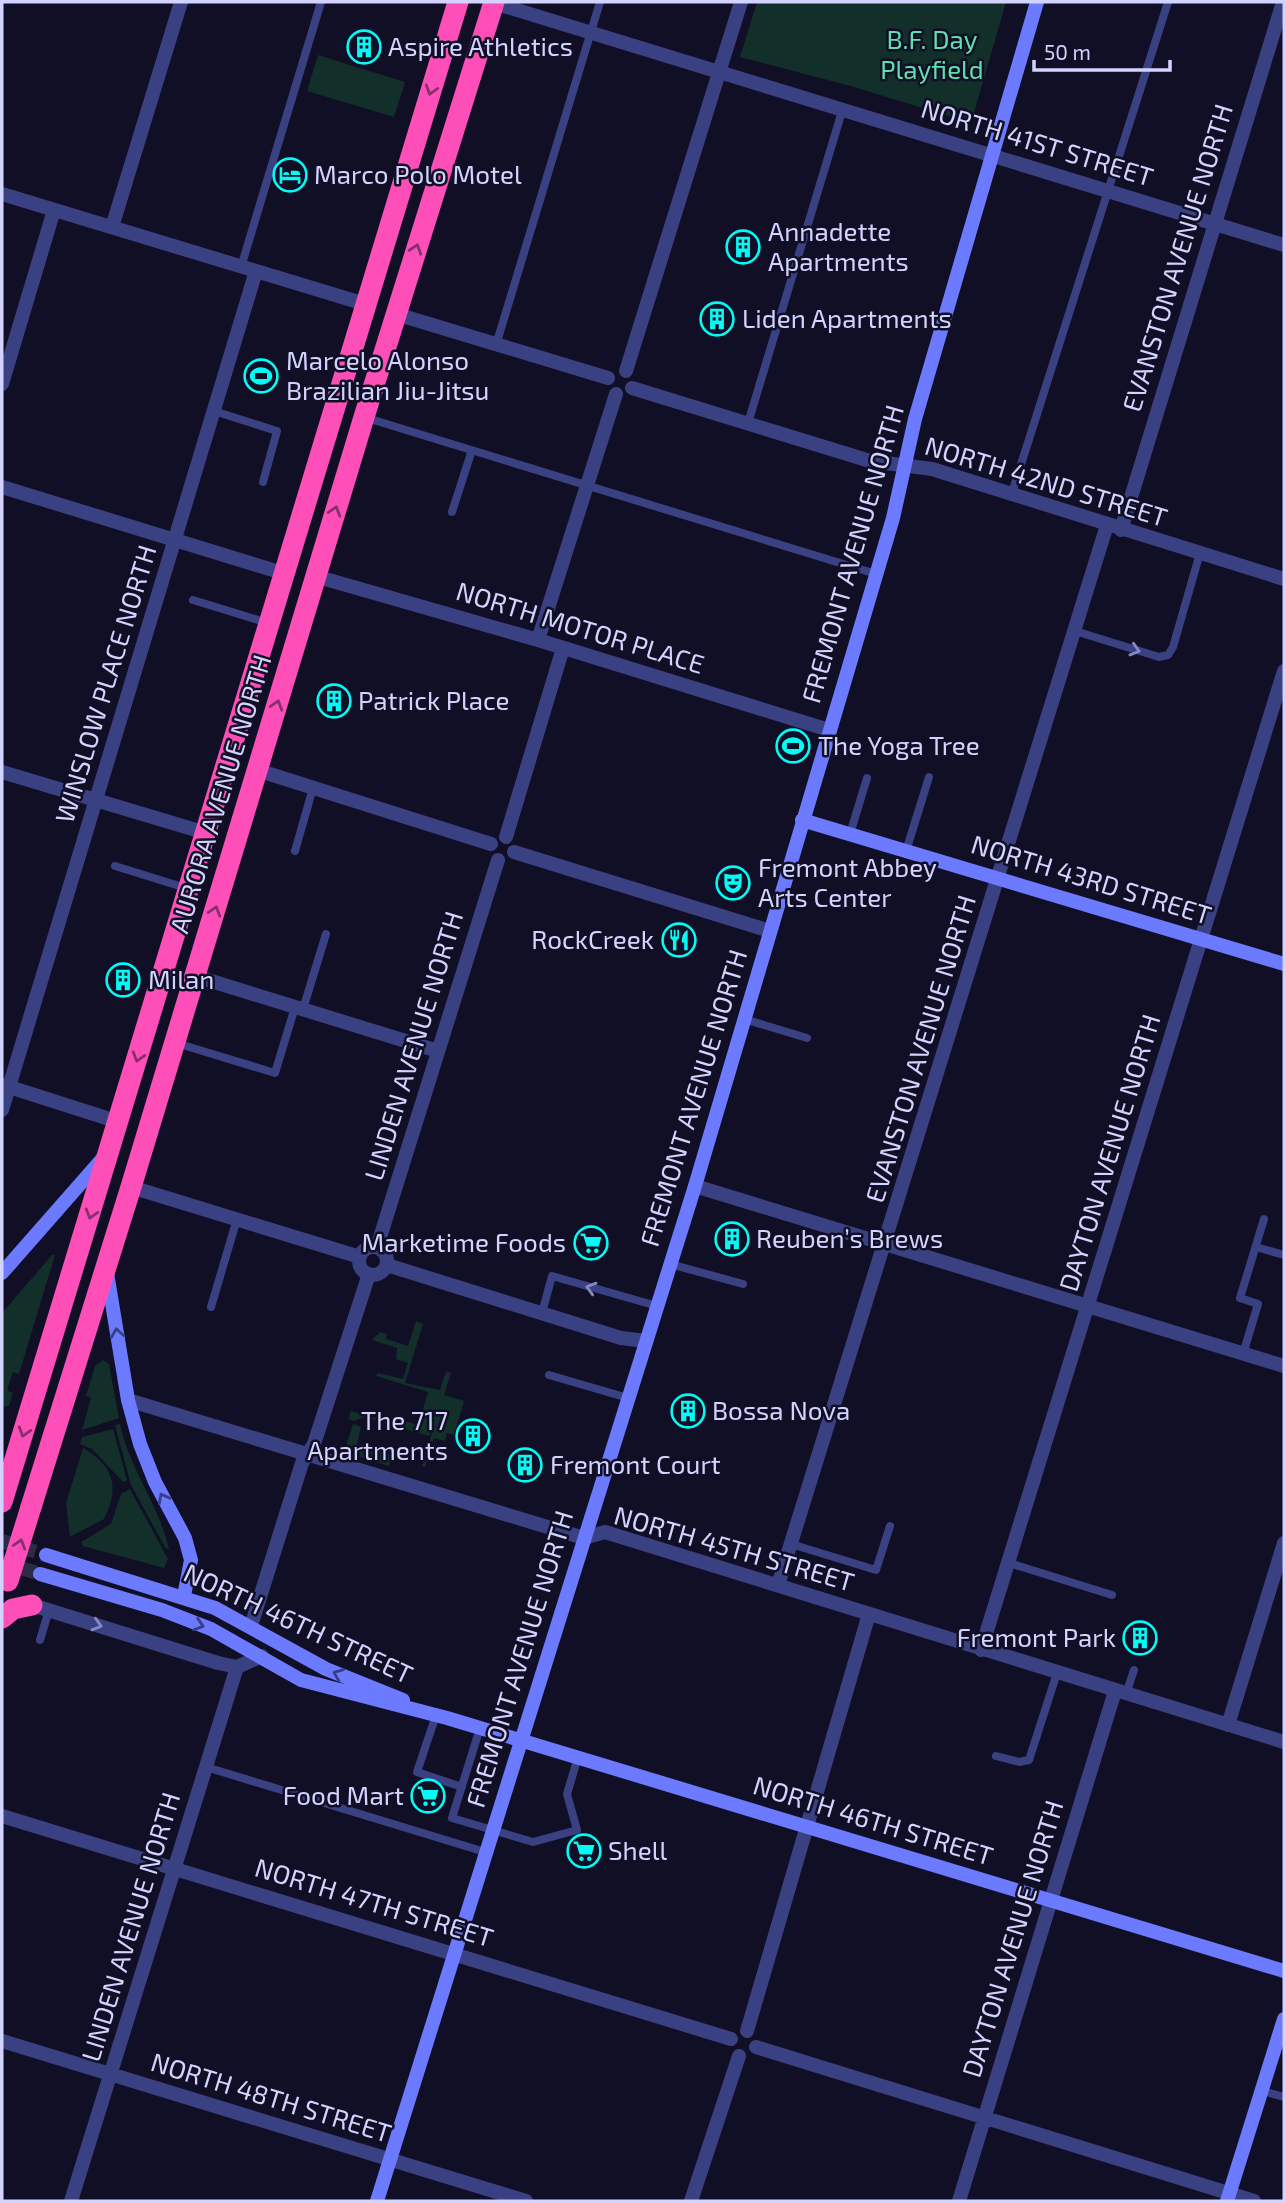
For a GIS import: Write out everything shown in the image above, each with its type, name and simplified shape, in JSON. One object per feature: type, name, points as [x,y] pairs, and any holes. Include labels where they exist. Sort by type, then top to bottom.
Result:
[{"type":"highway","name":"AURORA AVENUE NORTH","points":[[2,1500],[458,2]]},
{"type":"highway","name":"AURORA AVENUE NORTH","points":[[2,1602],[131,1187],[364,417],[494,2]]},
{"type":"highway","points":[[2,1618],[13,1609],[41,1607]]},
{"type":"main road","name":"FREMONT AVENUE NORTH","points":[[377,2201],[695,1185],[876,574],[1037,2]]},
{"type":"main road","name":"NORTH 43RD STREET","points":[[802,820],[1284,964]]},
{"type":"main road","points":[[2,1273],[111,1149]]},
{"type":"main road","points":[[106,1266],[128,1400],[148,1465],[185,1538],[191,1560],[184,1596],[162,1610]]},
{"type":"main road","name":"NORTH 46TH STREET","points":[[46,1555],[184,1596],[215,1608],[326,1669],[441,1716]]},
{"type":"main road","name":"NORTH 46TH STREET","points":[[40,1574],[162,1610],[211,1629],[301,1680],[441,1716],[1284,1971]]},
{"type":"main road","points":[[1229,2198],[1284,2019]]},
{"type":"street","points":[[111,227],[181,2]]},
{"type":"street","name":"NORTH 41ST STREET","points":[[494,2],[1284,245]]},
{"type":"street","points":[[626,371],[741,2]]},
{"type":"street","name":"EVANSTON AVENUE NORTH","points":[[778,1585],[1000,879],[1075,631],[1114,527],[1215,224],[1283,2]]},
{"type":"street","points":[[2,194],[365,304]]},
{"type":"street","points":[[2,384],[54,210]]},
{"type":"street","name":"WINSLOW PLACE NORTH","points":[[2,1110],[6,1086],[176,540],[256,271]]},
{"type":"street","points":[[396,314],[608,379]]},
{"type":"street","points":[[617,370],[626,371],[633,380],[632,388],[626,394],[616,394],[608,387],[608,379],[617,370]]},
{"type":"street","name":"NORTH 42ND STREET","points":[[632,388],[870,461],[932,469],[1011,496],[1284,579]]},
{"type":"street","points":[[538,640],[616,394]]},
{"type":"street","points":[[2,487],[286,573]]},
{"type":"street","name":"NORTH MOTOR PLACE","points":[[316,576],[538,640],[829,730]]},
{"type":"street","points":[[506,837],[563,648]]},
{"type":"street","name":"DAYTON AVENUE NORTH","points":[[981,1650],[1284,671]]},
{"type":"street","points":[[257,771],[491,844]]},
{"type":"street","points":[[2,772],[206,833]]},
{"type":"street","points":[[506,837],[513,843],[514,852],[507,860],[498,860],[491,852],[491,844],[496,838],[506,837]]},
{"type":"street","points":[[514,852],[770,931]]},
{"type":"street","name":"LINDEN AVENUE NORTH","points":[[377,1247],[498,860]]},
{"type":"street","points":[[195,976],[438,1051]]},
{"type":"street","points":[[6,1086],[119,1122]]},
{"type":"street","points":[[695,1185],[1284,1366]]},
{"type":"street","points":[[131,1187],[360,1257]]},
{"type":"street","points":[[377,1247],[386,1254],[387,1265],[380,1273],[369,1274],[361,1268],[360,1257],[367,1248],[377,1247]]},
{"type":"street","points":[[387,1265],[621,1338],[646,1341]]},
{"type":"street","points":[[251,1626],[302,1463],[308,1454],[369,1274]]},
{"type":"street","name":"NORTH 45TH STREET","points":[[128,1400],[584,1538],[606,1532],[1284,1742]]},
{"type":"street","points":[[1228,1725],[1284,1543]]},
{"type":"street","points":[[41,1607],[237,1667]]},
{"type":"street","points":[[747,2031],[869,1615]]},
{"type":"street","name":"NORTH 46TH STREET","points":[[237,1667],[262,1656]]},
{"type":"street","name":"LINDEN AVENUE NORTH","points":[[71,2201],[237,1667]]},
{"type":"street","name":"DAYTON AVENUE NORTH","points":[[959,2201],[1050,1900],[1121,1692]]},
{"type":"street","name":"NORTH 47TH STREET","points":[[2,1816],[731,2039]]},
{"type":"street","points":[[747,2031],[755,2038],[756,2047],[749,2055],[738,2056],[730,2048],[731,2039],[737,2032],[747,2031]]},
{"type":"street","name":"NORTH 48TH STREET","points":[[2,2041],[526,2201]]},
{"type":"street","points":[[756,2047],[1229,2198],[1254,2201]]},
{"type":"street","points":[[691,2201],[738,2056]]},
{"type":"lane","points":[[240,267],[321,2]]},
{"type":"lane","points":[[496,345],[600,2]]},
{"type":"lane","points":[[1011,496],[1168,2]]},
{"type":"lane","points":[[748,423],[843,108]]},
{"type":"lane","points":[[214,411],[277,431],[262,482]]},
{"type":"lane","points":[[364,417],[876,574]]},
{"type":"lane","points":[[452,512],[472,450]]},
{"type":"lane","points":[[1075,631],[1159,657],[1168,655],[1173,647],[1200,553]]},
{"type":"lane","points":[[193,600],[270,624]]},
{"type":"lane","points":[[906,851],[929,777]]},
{"type":"lane","points":[[850,834],[867,778]]},
{"type":"lane","points":[[295,851],[313,788]]},
{"type":"lane","points":[[116,866],[189,889]]},
{"type":"lane","points":[[175,1042],[275,1073],[326,934]]},
{"type":"lane","points":[[744,1019],[807,1038]]},
{"type":"lane","points":[[211,1307],[237,1219]]},
{"type":"lane","points":[[1243,1354],[1258,1304],[1240,1298],[1264,1219]]},
{"type":"lane","points":[[1255,1247],[1284,1255]]},
{"type":"lane","points":[[670,1264],[743,1284]]},
{"type":"lane","points":[[542,1313],[552,1276],[657,1306]]},
{"type":"lane","points":[[550,1375],[628,1398]]},
{"type":"lane","points":[[791,1544],[876,1570],[890,1526]]},
{"type":"lane","points":[[1009,1563],[1112,1595]]},
{"type":"lane","points":[[40,1640],[41,1607]]},
{"type":"lane","points":[[1121,1692],[1134,1670]]},
{"type":"lane","points":[[996,1756],[1019,1762],[1029,1760],[1057,1673]]},
{"type":"lane","points":[[441,1716],[417,1772],[462,1787]]},
{"type":"lane","points":[[480,1728],[452,1818],[492,1830],[533,1842],[577,1830],[567,1794],[578,1757]]},
{"type":"lane","points":[[206,1767],[485,1852]]},
{"type":"lane","points":[[1262,2091],[1284,2097]]},
{"type":"green space","name":"B.F. Day Playfield","points":[[757,2],[1006,2],[971,123],[854,87],[740,57]]},
{"type":"green space","points":[[318,55],[405,82],[394,117],[307,91]]},
{"type":"green space","points":[[52,1255],[55,1255],[19,1374],[13,1372],[7,1390],[13,1393],[9,1406],[2,1406],[2,1313]]},
{"type":"green space","points":[[416,1321],[423,1324],[405,1383],[440,1390],[446,1371],[451,1373],[444,1395],[464,1401],[454,1435],[447,1433],[445,1441],[434,1438],[425,1467],[422,1466],[433,1429],[429,1436],[365,1417],[354,1421],[348,1419],[351,1411],[386,1421],[388,1416],[418,1425],[428,1392],[376,1376],[378,1373],[403,1379],[408,1363],[396,1359],[397,1348],[372,1340],[380,1332],[387,1334],[386,1339],[408,1346]]},
{"type":"green space","points":[[103,1360],[109,1364],[119,1418],[82,1430],[91,1398],[86,1396],[95,1366]]},
{"type":"green space","points":[[120,1424],[130,1456],[158,1517],[169,1549],[166,1549],[131,1485],[115,1425]]},
{"type":"green space","points":[[353,1424],[361,1427],[357,1444],[392,1455],[389,1466],[344,1452]]},
{"type":"green space","points":[[113,1429],[127,1480],[123,1482],[92,1449],[80,1444],[82,1437]]},
{"type":"green space","points":[[83,1448],[102,1462],[107,1470],[113,1487],[112,1497],[104,1519],[70,1537],[66,1503]]},
{"type":"green space","points":[[130,1489],[168,1559],[164,1568],[83,1546],[81,1542],[111,1524],[121,1494]]},
{"type":"tunnel","points":[[2,1541],[46,1555]]},
{"type":"tunnel","points":[[2,1562],[40,1574]]},
{"type":"place","name":"Aspire Athletics","points":[[364,47]]},
{"type":"place","name":"Marco Polo Motel","points":[[290,175]]},
{"type":"place","name":"Annadette Apartments","points":[[743,247]]},
{"type":"place","name":"Liden Apartments","points":[[717,319]]},
{"type":"place","name":"Marcelo Alonso Brazilian Jiu-Jitsu","points":[[261,376]]},
{"type":"place","name":"Patrick Place","points":[[334,701]]},
{"type":"place","name":"The Yoga Tree","points":[[793,746]]},
{"type":"place","name":"Fremont Abbey Arts Center","points":[[733,883]]},
{"type":"place","name":"RockCreek","points":[[679,940]]},
{"type":"place","name":"Milan","points":[[123,980]]},
{"type":"place","name":"Reuben’s Brews","points":[[732,1239]]},
{"type":"place","name":"Marketime Foods","points":[[591,1243]]},
{"type":"place","name":"Bossa Nova","points":[[688,1411]]},
{"type":"place","name":"The 717 Apartments","points":[[473,1436]]},
{"type":"place","name":"Fremont Court","points":[[525,1465]]},
{"type":"place","name":"Fremont Park","points":[[1140,1638]]},
{"type":"place","name":"Food Mart","points":[[428,1796]]},
{"type":"place","name":"Shell","points":[[584,1851]]}]
